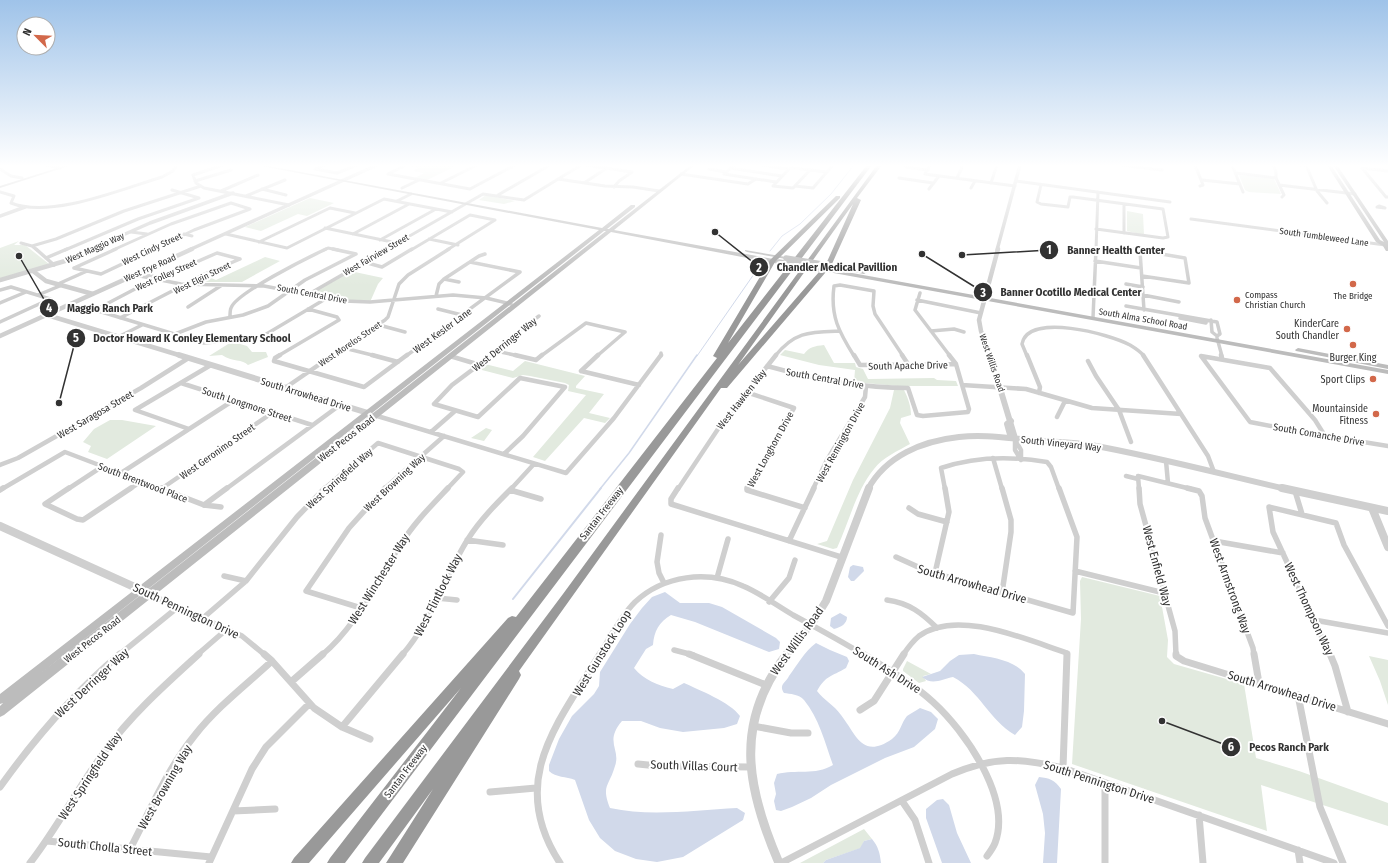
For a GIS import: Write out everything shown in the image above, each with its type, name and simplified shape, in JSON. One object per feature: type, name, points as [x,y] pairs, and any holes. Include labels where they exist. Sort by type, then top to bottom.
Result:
[{"type":"highway","points":[[688,401],[776,260],[830,205]]},
{"type":"highway","name":"Santan Freeway","points":[[335,863],[556,572],[838,205]]},
{"type":"highway","name":"Santan Freeway","points":[[370,863],[567,597],[850,205]]},
{"type":"highway","points":[[680,439],[802,297],[824,267],[856,205]]},
{"type":"highway","points":[[299,863],[556,572]]},
{"type":"highway","points":[[394,863],[489,714],[567,597]]},
{"type":"main road","name":"South Alma School Road","points":[[486,205],[776,260],[914,282],[1388,372]]},
{"type":"main road","name":"West Pecos Road","points":[[372,414],[450,356],[512,304],[638,205]]},
{"type":"main road","points":[[1355,205],[1378,241],[1387,247]]},
{"type":"main road","points":[[1362,205],[1386,242],[1387,247]]},
{"type":"main road","name":"South Alma School Road","points":[[776,260],[786,258],[842,273],[985,296]]},
{"type":"main road","points":[[802,297],[807,294],[824,273],[842,273]]},
{"type":"main road","points":[[886,281],[914,282]]},
{"type":"main road","name":"West Pecos Road","points":[[0,712],[146,592],[372,414],[459,342],[512,304]]},
{"type":"main road","name":"South Alma School Road","points":[[1218,339],[1388,367]]},
{"type":"main road","points":[[450,356],[449,353],[459,345],[459,342]]},
{"type":"main road","name":"West Pecos Road","points":[[0,700],[146,592]]},
{"type":"street","points":[[17,205],[25,208]]},
{"type":"street","points":[[0,216],[25,208],[63,205]]},
{"type":"street","points":[[32,246],[56,239],[141,205]]},
{"type":"street","points":[[46,258],[138,219],[178,205]]},
{"type":"street","name":"West Maggio Way","points":[[0,280],[54,265],[160,220],[199,205]]},
{"type":"street","name":"West Cindy Street","points":[[147,234],[225,205]]},
{"type":"street","name":"West Cindy Street","points":[[87,271],[101,274],[184,234],[250,209],[238,205]]},
{"type":"street","name":"West Frye Road","points":[[0,336],[288,205]]},
{"type":"street","points":[[226,234],[287,248],[371,205]]},
{"type":"street","points":[[352,234],[408,205]]},
{"type":"street","points":[[417,205],[452,212]]},
{"type":"street","name":"West Fairview Street","points":[[309,294],[463,205]]},
{"type":"street","name":"West Willis Road","points":[[1009,205],[979,320],[1011,421],[1015,450],[1021,460]]},
{"type":"street","points":[[1055,205],[1068,207],[1069,205]]},
{"type":"street","points":[[1093,316],[1097,205]]},
{"type":"street","points":[[1124,205],[1124,233]]},
{"type":"street","points":[[1096,228],[1124,233],[1168,237],[1163,209],[1134,205]]},
{"type":"street","points":[[259,242],[330,208],[355,213]]},
{"type":"street","points":[[380,240],[436,209]]},
{"type":"street","name":"West Morelos Street","points":[[285,388],[379,325],[388,316],[399,284],[402,280],[495,220],[470,215],[429,239]]},
{"type":"street","name":"South Tumbleweed Lane","points":[[1191,219],[1387,247]]},
{"type":"street","points":[[222,220],[226,221]]},
{"type":"street","points":[[325,228],[397,243]]},
{"type":"street","points":[[131,232],[147,234]]},
{"type":"street","points":[[87,271],[74,268],[147,234]]},
{"type":"street","points":[[184,234],[192,236]]},
{"type":"street","points":[[364,262],[382,266],[429,239],[458,245]]},
{"type":"street","points":[[21,243],[32,246],[54,265]]},
{"type":"street","points":[[176,334],[206,322],[242,316],[268,306],[305,280],[356,254],[328,248],[280,272],[234,303],[231,307],[230,317]]},
{"type":"street","points":[[1125,248],[1185,258],[1189,283],[1142,276]]},
{"type":"street","points":[[149,251],[156,252]]},
{"type":"street","points":[[1140,251],[1144,310]]},
{"type":"street","name":"West Folley Street","points":[[120,318],[95,310],[156,279],[216,253],[240,259]]},
{"type":"street","points":[[436,296],[440,284],[444,279],[484,254]]},
{"type":"street","name":"West Elgin Street","points":[[120,318],[240,259]]},
{"type":"street","points":[[1095,260],[1141,268]]},
{"type":"street","name":"West Kesler Lane","points":[[309,372],[364,387],[520,272],[470,262]]},
{"type":"street","points":[[33,271],[46,281],[93,294]]},
{"type":"street","points":[[38,295],[87,271]]},
{"type":"street","name":"South Central Drive","points":[[138,274],[156,279],[187,284],[259,285],[327,298],[360,302],[394,301],[453,295],[486,298],[512,304]]},
{"type":"street","points":[[444,279],[459,282]]},
{"type":"street","points":[[1126,284],[1143,287]]},
{"type":"street","points":[[188,308],[222,285]]},
{"type":"street","points":[[840,330],[832,315],[831,303],[834,286],[836,285],[874,291],[873,306],[875,314],[908,364]]},
{"type":"street","points":[[0,290],[10,287],[50,299],[0,322]]},
{"type":"street","points":[[0,303],[26,292]]},
{"type":"street","points":[[920,293],[915,310],[956,364],[962,385],[1026,389],[1092,408],[1181,414]]},
{"type":"street","points":[[1143,296],[1179,302]]},
{"type":"street","points":[[251,340],[263,336],[327,298]]},
{"type":"street","points":[[917,300],[981,313]]},
{"type":"street","points":[[1126,306],[1171,315],[1186,320],[1217,323],[1220,334],[1218,339]]},
{"type":"street","points":[[308,309],[337,317],[338,320],[275,358],[274,361],[309,372]]},
{"type":"street","points":[[438,309],[462,315]]},
{"type":"street","name":"South Arrowhead Drive","points":[[47,315],[187,359],[566,473],[614,418],[640,385]]},
{"type":"street","points":[[1171,315],[1203,319],[1211,322]]},
{"type":"street","name":"West Derringer Way","points":[[455,411],[434,404],[452,385],[480,365],[512,336],[539,316]]},
{"type":"street","points":[[120,318],[204,343],[215,342]]},
{"type":"street","points":[[1211,322],[1212,332],[1218,339],[1222,358],[1270,368],[1315,420],[1325,436]]},
{"type":"street","points":[[496,351],[536,360],[586,323],[625,332],[596,357],[582,372],[640,385],[661,357],[661,353]]},
{"type":"street","points":[[119,337],[144,325]]},
{"type":"street","points":[[379,325],[405,332]]},
{"type":"street","points":[[1030,326],[1034,329]]},
{"type":"street","points":[[1039,393],[1040,387],[1022,344],[1022,338],[1026,333],[1034,329],[1060,327],[1108,336],[1129,344],[1146,358],[1208,456],[1214,472]]},
{"type":"street","name":"South Apache Drive","points":[[840,330],[860,365],[956,364]]},
{"type":"street","name":"West Hawken Way","points":[[789,541],[671,504],[671,499],[717,431],[746,392],[787,342],[805,334],[840,330]]},
{"type":"street","points":[[931,331],[954,330],[964,332]]},
{"type":"street","points":[[344,348],[398,362]]},
{"type":"street","points":[[450,356],[480,365]]},
{"type":"street","name":"South Comanche Drive","points":[[1222,358],[1201,356],[1250,422],[1388,446]]},
{"type":"street","name":"West Saragosa Street","points":[[0,465],[18,458],[141,388],[187,359]]},
{"type":"street","points":[[1088,360],[1096,376],[1119,410],[1131,442]]},
{"type":"street","name":"West Saragosa Street","points":[[189,429],[135,410],[211,365]]},
{"type":"street","name":"South Central Drive","points":[[767,366],[821,380],[866,386],[908,388],[917,415],[923,416],[968,412],[969,409],[962,385]]},
{"type":"street","points":[[431,432],[455,411],[478,416],[520,378],[565,387],[504,454]]},
{"type":"street","name":"South Longmore Street","points":[[181,383],[312,425]]},
{"type":"street","name":"West Remington Drive","points":[[789,541],[827,460],[865,397],[866,386]]},
{"type":"street","name":"West Longhorn Drive","points":[[746,392],[794,408],[774,439],[747,490],[805,508]]},
{"type":"street","points":[[121,473],[234,400]]},
{"type":"street","points":[[1057,416],[1064,401]]},
{"type":"street","points":[[204,505],[340,405]]},
{"type":"street","name":"West Geronimo Street","points":[[161,489],[272,413]]},
{"type":"street","name":"West Browning Way","points":[[361,608],[306,591],[344,535],[365,509],[385,488],[444,436]]},
{"type":"street","name":"South Vineyard Way","points":[[841,557],[868,489],[882,468],[911,449],[936,441],[959,437],[1014,439],[1090,445],[1372,508],[1388,510]]},
{"type":"street","name":"West Springfield Way","points":[[203,618],[246,581],[297,517],[319,493],[378,443],[421,456]]},
{"type":"street","name":"West Saragosa Street","points":[[0,490],[65,452]]},
{"type":"street","name":"South Brentwood Place","points":[[65,452],[204,505],[221,507]]},
{"type":"street","name":"West Winchester Way","points":[[291,682],[332,647],[348,628],[418,519],[463,472],[459,469],[421,456]]},
{"type":"street","points":[[993,458],[1012,520],[1002,593]]},
{"type":"street","points":[[935,573],[949,512],[941,468],[968,460],[993,458],[1048,462],[1076,533],[1075,571],[1164,593]]},
{"type":"street","points":[[1126,476],[1168,483],[1166,461]]},
{"type":"street","name":"West Flintlock Way","points":[[342,727],[412,644],[421,631],[467,540],[477,525],[534,464]]},
{"type":"street","points":[[103,466],[45,504],[71,517],[83,520],[142,481]]},
{"type":"street","name":"West Enfield Way","points":[[1138,477],[1140,504],[1175,631],[1176,656]]},
{"type":"street","name":"West Armstrong Way","points":[[1168,483],[1200,491],[1205,518],[1253,648],[1259,683]]},
{"type":"street","points":[[510,490],[541,499]]},
{"type":"street","points":[[1296,491],[1302,514],[1336,523],[1344,544],[1388,626]]},
{"type":"street","name":"West Thompson Way","points":[[1302,514],[1269,507],[1274,532],[1282,552],[1335,666],[1348,712]]},
{"type":"street","points":[[910,508],[918,514],[947,522]]},
{"type":"street","points":[[1372,508],[1388,547]]},
{"type":"street","name":"South Pennington Drive","points":[[0,526],[242,636],[272,661],[309,704],[342,727],[370,740]]},
{"type":"street","points":[[661,535],[662,541],[656,564],[664,583]]},
{"type":"street","points":[[717,578],[728,539]]},
{"type":"street","points":[[467,540],[503,546]]},
{"type":"street","points":[[789,541],[841,557]]},
{"type":"street","points":[[1214,541],[1282,552]]},
{"type":"street","name":"West Willis Road","points":[[780,863],[767,837],[759,812],[750,767],[753,726],[766,685],[776,668],[812,625],[826,601],[841,557]]},
{"type":"street","name":"South Arrowhead Drive","points":[[896,557],[908,565],[1073,613],[1075,571]]},
{"type":"street","points":[[769,602],[789,580],[794,568],[795,560]]},
{"type":"street","points":[[224,576],[246,581]]},
{"type":"street","name":"West Gunstock Loop","points":[[560,863],[552,852],[542,831],[537,809],[536,788],[540,763],[551,734],[633,603],[647,592],[664,583],[690,576],[717,578],[744,586],[769,602],[812,625]]},
{"type":"street","points":[[437,598],[456,600]]},
{"type":"street","points":[[887,600],[902,602],[917,609],[937,628]]},
{"type":"street","name":"West Derringer Way","points":[[0,787],[35,739],[72,698],[105,668],[178,607]]},
{"type":"street","points":[[1314,620],[1388,633]]},
{"type":"street","points":[[860,710],[874,701],[908,648],[919,636],[937,628],[959,624],[982,626],[1067,653],[1063,768]]},
{"type":"street","name":"South Ash Drive","points":[[812,625],[893,672],[920,690],[961,730],[982,763],[994,792],[998,817],[995,842],[987,856]]},
{"type":"street","name":"West Springfield Way","points":[[30,863],[47,841],[104,752],[131,718],[227,629]]},
{"type":"street","points":[[674,650],[700,657],[766,685]]},
{"type":"street","name":"South Arrowhead Drive","points":[[1176,656],[1184,661],[1298,694],[1348,712],[1388,724]]},
{"type":"street","name":"West Browning Way","points":[[130,849],[172,770],[186,747],[205,725],[272,661]]},
{"type":"street","points":[[1298,694],[1320,807],[1343,863]]},
{"type":"street","points":[[210,860],[252,768],[266,747],[309,704]]},
{"type":"street","points":[[753,726],[791,733],[808,734]]},
{"type":"street","name":"South Pennington Drive","points":[[780,863],[952,774],[982,763],[1002,760],[1038,762],[1063,768],[1334,863]]},
{"type":"street","name":"South Villas Court","points":[[638,764],[658,766],[750,767]]},
{"type":"street","points":[[1105,782],[1106,863]]},
{"type":"street","points":[[490,792],[536,788]]},
{"type":"street","points":[[902,801],[915,820],[929,863]]},
{"type":"street","points":[[233,811],[275,810]]},
{"type":"street","points":[[1200,815],[1204,863]]},
{"type":"street","name":"South Cholla Street","points":[[47,841],[130,849],[210,860]]},
{"type":"street","points":[[1298,850],[1300,863]]},
{"type":"shaded area","points":[[294,205],[329,205],[307,216],[298,214],[261,231],[245,227]]},
{"type":"shaded area","points":[[1127,211],[1143,214],[1144,235],[1127,231]]},
{"type":"shaded area","points":[[19,241],[14,245],[25,245],[49,264],[0,279],[0,248]]},
{"type":"shaded area","points":[[265,257],[280,261],[242,282],[195,282],[206,276],[216,280]]},
{"type":"shaded area","points":[[350,271],[383,278],[378,284],[370,302],[360,302],[309,294]]},
{"type":"shaded area","points":[[233,341],[241,341],[240,344],[247,346],[252,352],[266,352],[268,357],[248,365],[222,355],[209,356]]},
{"type":"shaded area","points":[[824,345],[834,363],[855,363],[856,367],[863,369],[868,379],[934,378],[937,380],[956,381],[958,386],[898,386],[854,382],[855,370],[819,365],[780,355],[785,350],[804,354],[812,347]]},
{"type":"shaded area","points":[[525,361],[585,376],[576,388],[604,394],[589,413],[610,418],[605,423],[584,418],[545,461],[533,457],[586,395],[568,391],[569,385],[565,383],[523,375],[513,378],[478,369],[485,364],[513,371]]},
{"type":"shaded area","points":[[894,390],[904,390],[909,402],[911,415],[901,418],[900,423],[910,444],[882,461],[874,469],[862,487],[837,548],[833,549],[817,544],[827,541],[853,480],[890,408]]},
{"type":"shaded area","points":[[110,420],[122,420],[156,426],[107,459],[88,452],[91,446],[83,442],[94,429]]},
{"type":"shaded area","points":[[486,428],[492,430],[484,441],[471,438]]},
{"type":"shaded area","points":[[1082,577],[1160,596],[1168,640],[1167,657],[1174,664],[1244,684],[1256,758],[1299,771],[1388,803],[1388,826],[1261,785],[1267,831],[1072,764],[1081,619],[1080,581]]},
{"type":"shaded area","points":[[1369,656],[1388,660],[1388,705],[1380,681]]},
{"type":"shaded area","points":[[907,661],[931,674],[923,676],[926,681],[919,683],[903,671]]},
{"type":"shaded area","points":[[864,829],[872,839],[864,841],[861,848],[826,860],[823,863],[800,863]]},
{"type":"water","points":[[853,565],[863,567],[864,571],[854,581],[851,581],[848,577],[850,567]]},
{"type":"water","points":[[665,592],[680,603],[709,603],[722,607],[776,638],[780,642],[779,649],[769,652],[695,622],[671,615],[660,624],[656,631],[653,645],[646,649],[634,668],[651,682],[662,686],[673,689],[684,683],[698,689],[722,701],[740,716],[737,724],[724,728],[683,732],[660,728],[641,721],[622,721],[617,728],[613,740],[616,755],[615,766],[606,790],[610,808],[625,811],[657,812],[737,808],[745,813],[743,820],[683,857],[657,862],[636,859],[615,851],[600,838],[589,820],[575,780],[552,773],[549,771],[549,765],[559,739],[572,716],[594,694],[599,686],[600,672],[630,624],[652,597]]},
{"type":"water","points":[[840,613],[847,617],[846,622],[834,629],[830,626],[831,618]]},
{"type":"water","points":[[816,643],[847,657],[849,661],[846,668],[826,679],[817,691],[838,711],[856,736],[867,746],[873,747],[882,745],[892,739],[907,716],[920,708],[931,712],[938,719],[935,729],[914,747],[885,758],[831,785],[811,798],[792,807],[781,811],[776,810],[774,801],[776,794],[774,783],[777,774],[819,770],[833,765],[821,731],[809,707],[802,698],[784,693],[782,688],[783,684],[801,658]]},
{"type":"water","points":[[974,654],[1008,662],[1020,669],[1025,674],[1022,727],[1015,735],[998,722],[970,690],[953,677],[930,681],[922,677],[940,671],[950,661],[959,655]]},
{"type":"water","points":[[1039,777],[1052,780],[1061,789],[1057,863],[1043,863],[1045,833],[1043,814],[1035,785]]},
{"type":"water","points":[[943,799],[949,805],[957,833],[971,863],[942,863],[926,818],[926,809],[937,800]]},
{"type":"water","points":[[872,839],[876,844],[881,863],[823,863],[826,860],[860,848],[864,841]]},
{"type":"waterway","points":[[770,251],[782,236],[800,224],[819,205]]},
{"type":"waterway","points":[[697,356],[761,264]]},
{"type":"waterway","points":[[600,489],[629,453],[697,355]]},
{"type":"waterway","points":[[513,599],[601,488]]},
{"type":"place","name":"Chandler Medical Pavillion","points":[[715,232]]},
{"type":"place","name":"Banner Ocotillo Medical Center","points":[[922,254]]},
{"type":"place","name":"Banner Health Center","points":[[962,255]]},
{"type":"place","name":"Maggio Ranch Park","points":[[19,256]]},
{"type":"place","name":"The Bridge","points":[[1353,284]]},
{"type":"place","name":"Compass Christian Church","points":[[1237,300]]},
{"type":"place","name":"KinderCare South Chandler","points":[[1347,329]]},
{"type":"place","name":"Burger King","points":[[1353,345]]},
{"type":"place","name":"Sport Clips","points":[[1373,379]]},
{"type":"place","name":"Doctor Howard K Conley Elementary School","points":[[59,403]]},
{"type":"place","name":"Mountainside Fitness","points":[[1376,414]]},
{"type":"place","name":"Pecos Ranch Park","points":[[1162,721]]}]
